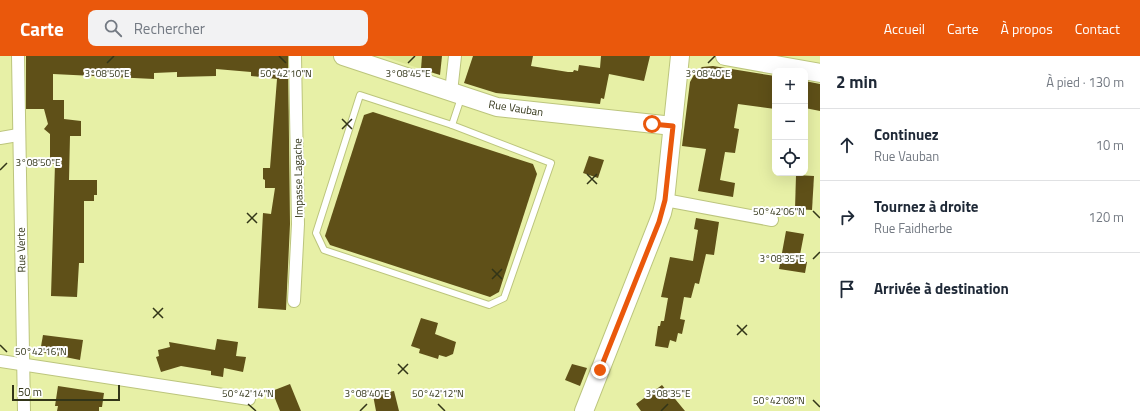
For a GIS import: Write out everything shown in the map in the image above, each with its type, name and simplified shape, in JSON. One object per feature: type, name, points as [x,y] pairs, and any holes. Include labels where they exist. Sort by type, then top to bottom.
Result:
[{"type":"street","name":"Rue Verte","points":[[18,56],[18,135],[24,411]]},
{"type":"street","name":"Impasse Lagache","points":[[294,301],[298,224],[295,56]]},
{"type":"street","name":"Rue Vauban","points":[[343,56],[497,107],[673,126]]},
{"type":"street","points":[[455,56],[456,94]]},
{"type":"street","points":[[584,411],[659,222],[665,200],[680,56]]},
{"type":"street","points":[[725,56],[820,73]]},
{"type":"street","points":[[0,138],[18,135]]},
{"type":"street","points":[[665,200],[772,220]]},
{"type":"street","points":[[0,361],[23,366],[249,399]]},
{"type":"lane","points":[[452,124],[456,94]]},
{"type":"lane","points":[[360,95],[452,124],[551,163],[504,298],[489,305],[324,250],[316,233],[360,95]]},
{"type":"shaded area","points":[[382,56],[442,56],[440,71],[436,74]]},
{"type":"building","points":[[26,56],[288,56],[290,224],[286,310],[258,308],[263,213],[271,214],[275,188],[265,188],[263,168],[270,168],[277,79],[251,76],[251,72],[216,69],[216,76],[177,77],[177,72],[154,73],[154,79],[53,74],[53,100],[64,100],[64,119],[81,121],[81,136],[70,136],[69,180],[97,180],[97,195],[94,195],[94,201],[84,201],[84,263],[79,263],[77,297],[51,296],[55,164],[50,164],[50,134],[44,129],[48,124],[44,109],[26,109]]},
{"type":"building","points":[[422,56],[442,56],[440,75],[421,69]]},
{"type":"building","points":[[473,56],[533,56],[531,66],[573,72],[574,70],[578,71],[579,65],[600,68],[601,56],[650,56],[644,81],[609,74],[604,99],[601,98],[600,104],[496,93],[464,83]]},
{"type":"building","points":[[713,66],[772,76],[772,109],[738,104],[734,128],[739,129],[735,153],[725,152],[720,180],[735,183],[733,197],[698,191],[706,149],[682,146],[690,82],[695,73],[702,67]]},
{"type":"building","points":[[808,82],[820,84],[820,111],[808,109]]},
{"type":"building","points":[[373,112],[533,164],[537,174],[499,292],[490,297],[330,245],[325,236],[364,115]]},
{"type":"building","points":[[589,156],[604,160],[598,178],[583,173]]},
{"type":"building","points":[[796,176],[814,176],[812,210],[795,209]]},
{"type":"building","points":[[696,218],[719,222],[714,255],[706,254],[699,284],[695,283],[691,298],[684,297],[680,319],[685,320],[682,334],[678,333],[676,342],[670,340],[668,348],[655,346],[658,326],[660,326],[661,321],[664,321],[668,298],[661,297],[670,257],[693,261],[698,230],[694,229]]},
{"type":"building","points":[[786,231],[804,234],[799,260],[807,262],[805,273],[779,269]]},
{"type":"building","points":[[421,318],[438,323],[435,334],[456,342],[453,354],[446,357],[439,355],[438,359],[419,353],[420,349],[411,346]]},
{"type":"building","points":[[43,335],[83,340],[80,360],[40,352]]},
{"type":"building","points":[[217,339],[238,342],[236,356],[246,357],[243,372],[224,368],[223,377],[211,375],[211,371],[181,366],[161,372],[156,357],[159,356],[158,350],[170,347],[169,342],[215,350]]},
{"type":"building","points":[[572,364],[587,368],[580,386],[565,380]]},
{"type":"building","points":[[290,384],[301,411],[280,411],[272,391]]},
{"type":"building","points":[[662,385],[685,411],[641,411],[636,404]]},
{"type":"building","points":[[58,386],[104,393],[102,407],[99,407],[99,411],[57,411],[58,406],[55,406]]},
{"type":"building","points":[[394,391],[399,411],[376,411],[373,395]]},
{"type":"route","points":[[600,370],[659,222],[665,200],[673,126],[652,124]]}]
